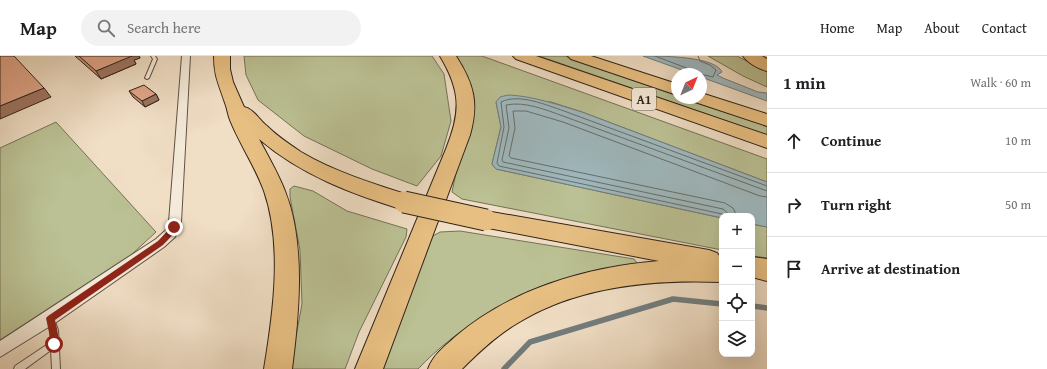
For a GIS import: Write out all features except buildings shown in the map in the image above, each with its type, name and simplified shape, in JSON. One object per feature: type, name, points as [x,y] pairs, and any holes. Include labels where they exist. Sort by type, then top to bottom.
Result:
[{"type":"highway","points":[[222,56],[222,69],[225,82],[234,102],[239,120],[258,155],[275,192],[284,229],[287,284],[285,321],[278,369]]},
{"type":"highway","points":[[369,369],[449,164],[462,135],[466,119],[464,88],[460,75],[448,56]]},
{"type":"highway","name":"Α1","points":[[521,56],[767,142]]},
{"type":"highway","name":"Α1","points":[[576,56],[671,88]]},
{"type":"highway","points":[[751,56],[767,66]]},
{"type":"highway","points":[[707,100],[767,120]]},
{"type":"highway","points":[[234,102],[261,132],[297,158],[332,177],[404,202],[486,220],[719,261]]},
{"type":"highway","points":[[755,268],[767,270]]},
{"type":"highway","points":[[442,369],[490,326],[517,309],[561,290],[608,278],[645,272],[692,269],[719,271]]},
{"type":"highway","points":[[755,274],[767,275]]},
{"type":"street","points":[[0,350],[160,243],[166,238],[174,227],[186,56]]},
{"type":"lane","points":[[147,78],[155,60],[153,56]]},
{"type":"lane","points":[[50,318],[54,330],[56,369]]},
{"type":"lane","points":[[18,369],[54,344]]},
{"type":"green space","points":[[244,56],[432,56],[444,74],[451,121],[441,156],[417,186],[372,169],[304,136],[258,100],[246,75]]},
{"type":"green space","points":[[454,56],[482,56],[767,159],[767,182],[582,112],[551,102],[496,102],[501,127],[492,164],[496,169],[719,217],[719,249],[462,199],[452,192],[456,173],[473,122]]},
{"type":"green space","points":[[539,56],[565,56],[671,92],[671,102]]},
{"type":"green space","points":[[708,56],[737,56],[767,72],[767,87],[743,76]]},
{"type":"green space","points":[[678,104],[706,104],[767,125],[767,135]]},
{"type":"green space","points":[[56,122],[156,232],[131,255],[0,340],[0,148]]},
{"type":"green space","points":[[294,186],[313,191],[347,211],[407,229],[406,237],[359,332],[345,369],[290,369],[302,304],[300,250],[290,197],[290,189]]},
{"type":"green space","points":[[755,225],[767,227],[767,258],[755,256]]},
{"type":"green space","points":[[460,231],[634,259],[637,263],[634,267],[588,274],[562,280],[542,287],[503,305],[449,340],[418,369],[378,369],[431,237],[440,232]]},
{"type":"water","points":[[643,56],[687,58],[709,63],[717,67],[722,72],[717,75],[758,92],[767,93],[767,101],[707,79],[707,68],[676,68]]},
{"type":"water","points":[[508,95],[537,99],[582,112],[767,182],[767,227],[755,225],[755,213],[719,213],[719,217],[496,169],[492,164],[501,127],[496,102],[500,97]]},
{"type":"waterway","points":[[504,369],[530,342],[673,299],[719,304]]},
{"type":"waterway","points":[[755,306],[767,308]]},
{"type":"route","points":[[54,344],[54,330],[50,318],[160,243],[171,233],[174,227]]}]
